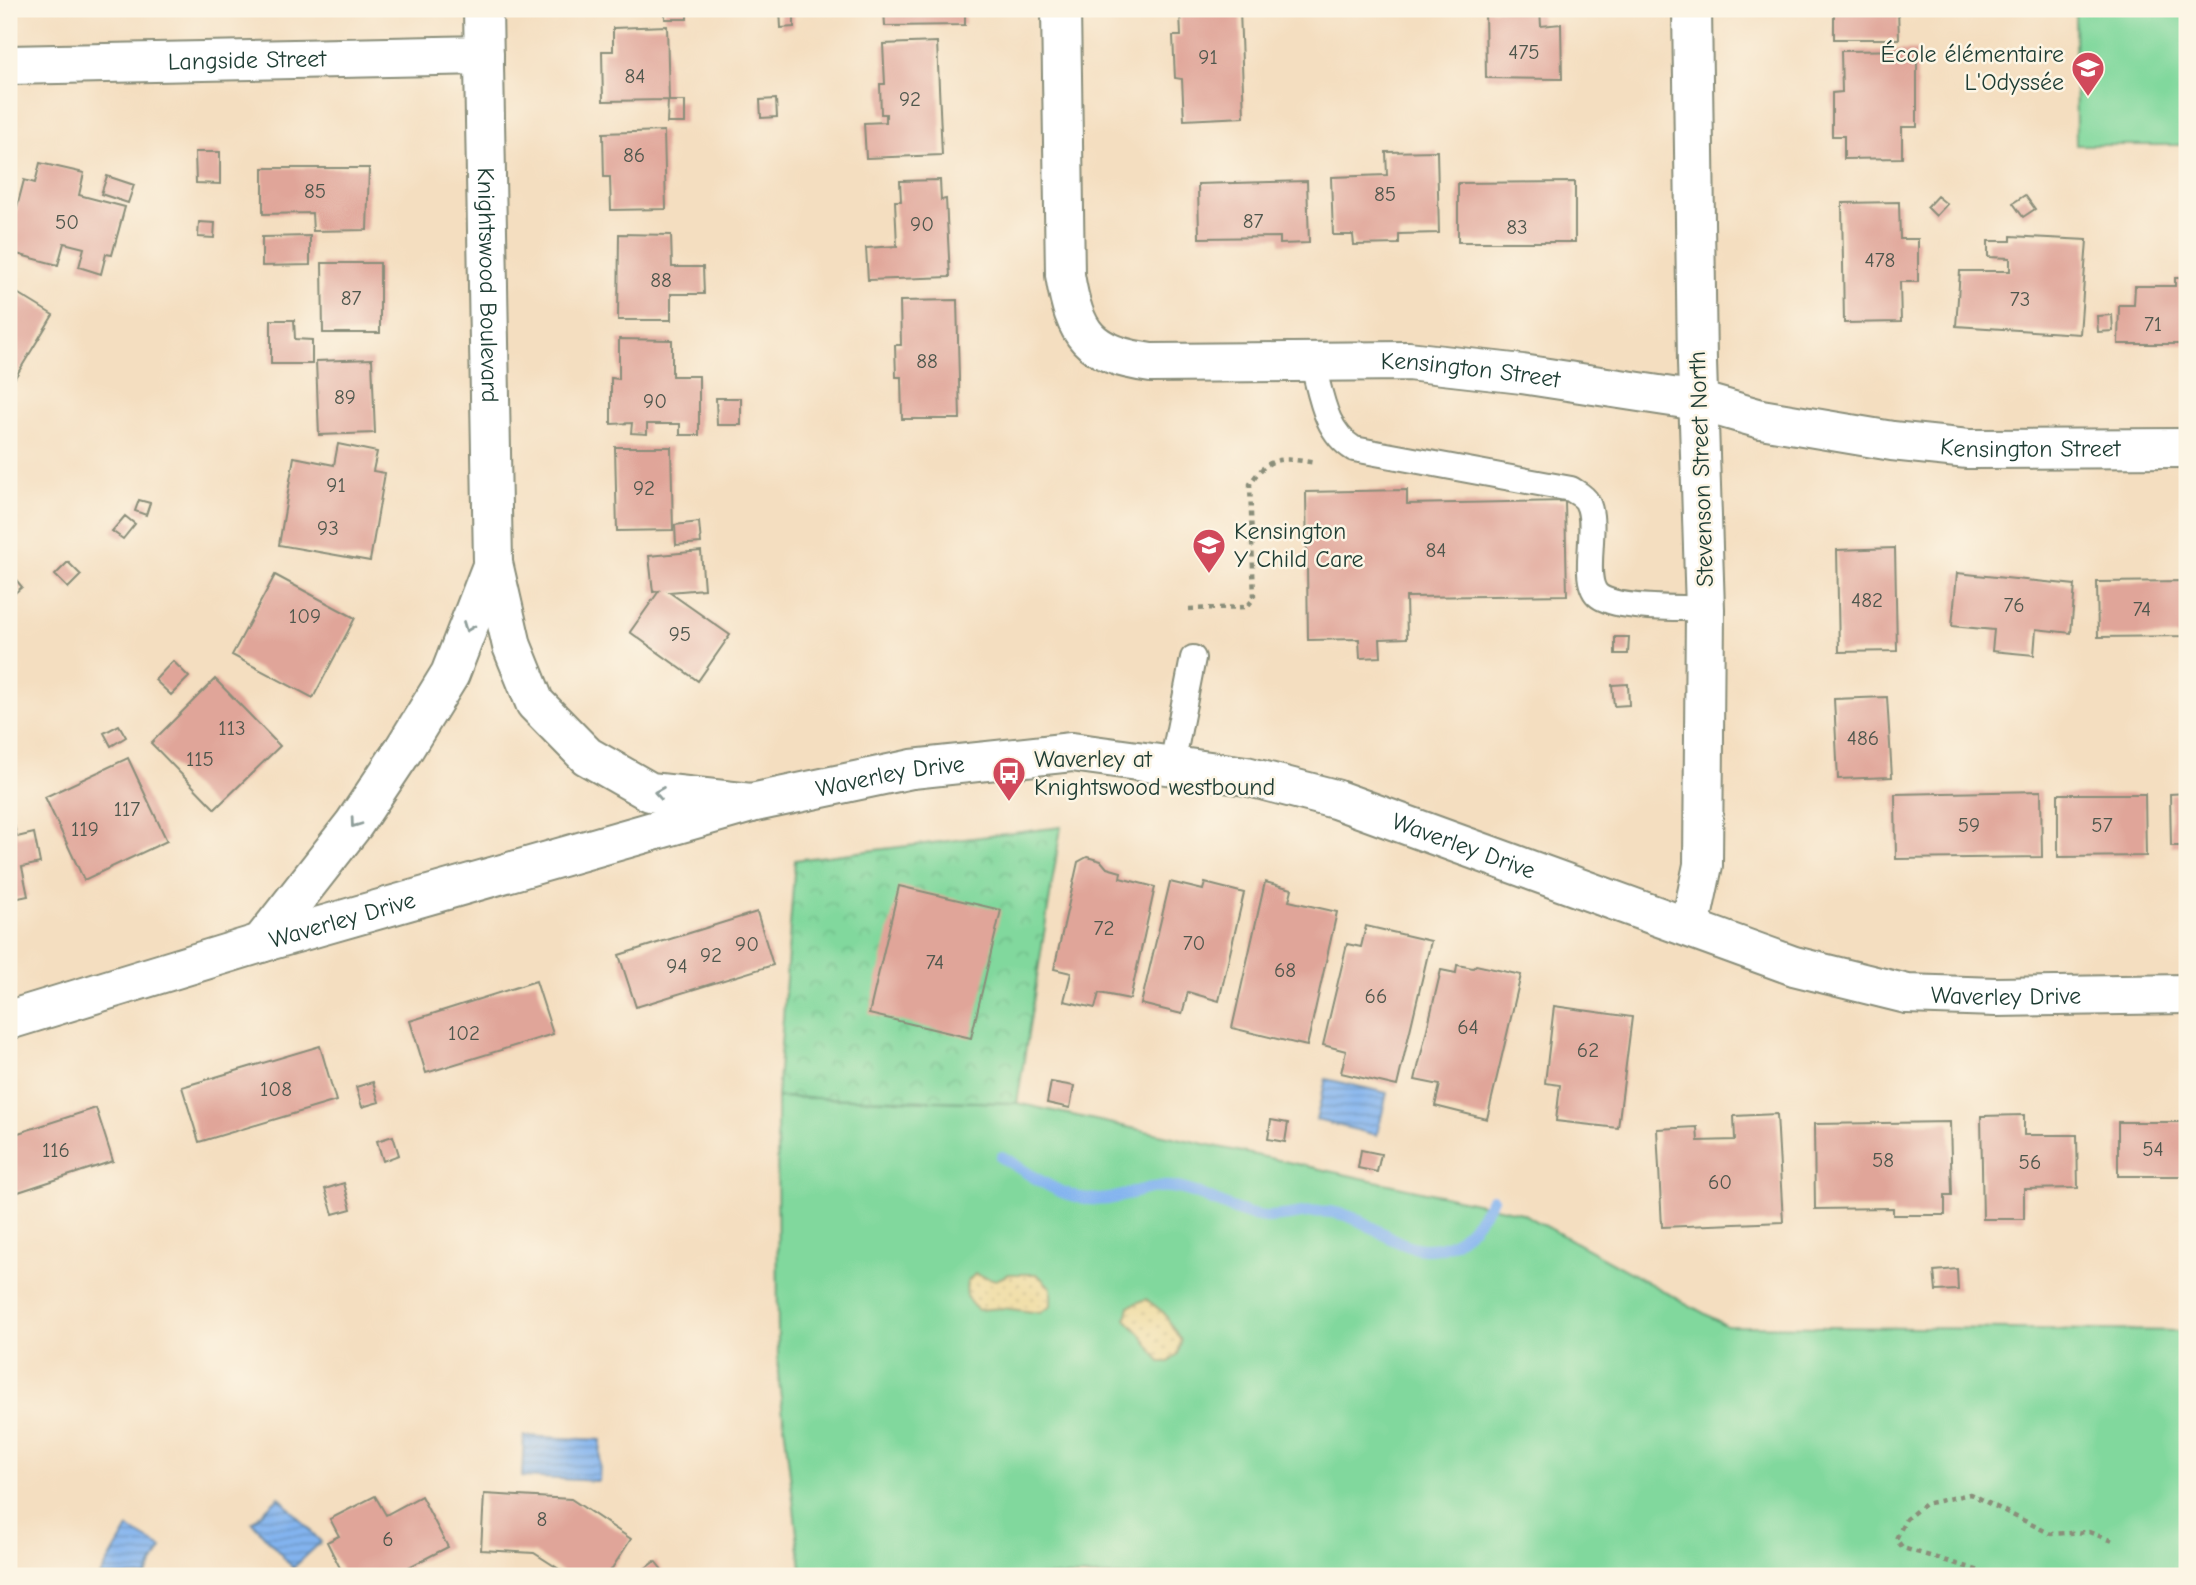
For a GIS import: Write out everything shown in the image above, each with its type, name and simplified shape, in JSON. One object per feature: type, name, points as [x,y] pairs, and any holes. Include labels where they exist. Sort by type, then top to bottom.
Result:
[{"type":"street","name":"Knightswood Boulevard","points":[[483,9],[492,563],[512,646],[535,704],[587,756],[650,792],[751,803]]},
{"type":"street","name":"Kensington Street","points":[[1061,9],[1065,275],[1071,313],[1088,341],[1119,358],[1151,363],[1408,361],[1522,374],[1698,401],[1761,419],[1892,441],[1968,449],[2187,448]]},
{"type":"street","name":"Stevenson Street North","points":[[1690,927],[1703,865],[1705,609],[1698,401],[1692,9]]},
{"type":"street","name":"Langside Street","points":[[9,65],[484,55]]},
{"type":"street","name":"Knightswood Boulevard","points":[[261,943],[354,824],[450,674],[492,563]]},
{"type":"street","name":"Waverley Drive","points":[[9,1020],[261,943],[751,803],[912,769],[1072,752],[1246,776],[1335,799],[1794,966],[1907,994],[1996,998],[2187,994]]},
{"type":"lane","points":[[1312,362],[1331,426],[1344,443],[1354,449],[1571,489],[1586,499],[1591,511],[1591,585],[1599,597],[1620,603],[1705,609]]},
{"type":"lane","points":[[1172,765],[1193,658]]},
{"type":"path","points":[[1189,609],[1247,607],[1254,598],[1250,484],[1260,468],[1277,459],[1326,464]]},
{"type":"path","points":[[1997,1576],[1903,1548],[1896,1539],[1906,1519],[1926,1504],[1970,1494],[2051,1534],[2089,1532],[2113,1541]]},
{"type":"green space","points":[[2075,9],[2187,9],[2187,145],[2076,145]]},
{"type":"green space","points":[[1061,827],[1017,1103],[777,1097],[795,860]]},
{"type":"green space","points":[[777,1097],[1017,1103],[1522,1213],[1727,1326],[2187,1331],[2187,1576],[802,1576],[778,1373]]},
{"type":"sand","points":[[975,1274],[996,1280],[1009,1274],[1037,1274],[1051,1288],[1051,1306],[1040,1313],[1003,1308],[978,1310],[969,1301],[966,1290],[967,1282]]},
{"type":"sand","points":[[1146,1299],[1164,1313],[1181,1341],[1178,1354],[1169,1362],[1160,1362],[1143,1337],[1126,1319],[1129,1306]]},
{"type":"water","points":[[1326,1079],[1387,1093],[1377,1135],[1316,1120]]},
{"type":"water","points":[[524,1436],[601,1440],[599,1481],[522,1477]]},
{"type":"water","points":[[279,1497],[321,1542],[293,1568],[252,1522]]},
{"type":"water","points":[[128,1528],[162,1548],[146,1576],[100,1576]]},
{"type":"building","points":[[665,9],[687,9],[687,19],[665,19]]},
{"type":"building","points":[[780,9],[794,9],[794,27],[781,28]]},
{"type":"building","points":[[884,9],[965,9],[965,25],[885,26]]},
{"type":"building","points":[[1485,9],[1540,9],[1541,26],[1561,24],[1562,79],[1486,78]]},
{"type":"building","points":[[1834,9],[1898,9],[1899,39],[1834,39]]},
{"type":"building","points":[[1240,10],[1244,117],[1184,120],[1182,79],[1175,78],[1173,36],[1181,36],[1180,12]]},
{"type":"building","points":[[667,26],[669,100],[603,101],[602,51],[613,51],[613,28]]},
{"type":"building","points":[[937,42],[942,155],[866,158],[864,123],[886,122],[886,114],[881,114],[880,84],[885,84],[883,44]]},
{"type":"building","points":[[1917,50],[1917,127],[1902,127],[1902,158],[1844,159],[1844,136],[1832,136],[1832,93],[1842,92],[1841,51]]},
{"type":"building","points":[[776,99],[777,117],[761,118],[760,100]]},
{"type":"building","points":[[668,101],[685,101],[685,123],[667,123]]},
{"type":"building","points":[[664,131],[666,209],[611,210],[610,177],[604,177],[603,133]]},
{"type":"building","points":[[1437,151],[1439,233],[1399,234],[1399,244],[1354,245],[1353,235],[1333,235],[1331,177],[1387,175],[1386,152]]},
{"type":"building","points":[[195,152],[220,152],[220,184],[196,183]]},
{"type":"building","points":[[40,163],[84,173],[79,195],[125,207],[112,255],[106,254],[101,274],[79,267],[84,248],[64,243],[58,265],[9,252],[9,238],[24,180],[35,183]]},
{"type":"building","points":[[263,168],[369,168],[367,230],[313,231],[312,213],[263,214]]},
{"type":"building","points":[[107,176],[134,185],[128,203],[101,194]]},
{"type":"building","points":[[940,180],[941,200],[946,199],[950,277],[868,280],[866,248],[897,246],[895,201],[901,201],[900,181]]},
{"type":"building","points":[[1307,181],[1309,243],[1280,244],[1280,237],[1199,238],[1198,184]]},
{"type":"building","points":[[1575,182],[1575,242],[1458,242],[1458,183]]},
{"type":"building","points":[[2025,195],[2035,209],[2023,217],[2013,203]]},
{"type":"building","points":[[1937,196],[1947,204],[1936,216],[1927,207]]},
{"type":"building","points":[[1899,202],[1900,239],[1918,239],[1918,282],[1900,282],[1901,322],[1844,323],[1842,203]]},
{"type":"building","points":[[199,222],[215,223],[214,238],[198,237]]},
{"type":"building","points":[[619,234],[671,235],[672,267],[703,267],[704,294],[671,294],[671,320],[618,320]]},
{"type":"building","points":[[310,236],[310,265],[262,266],[262,237]]},
{"type":"building","points":[[2011,236],[2087,240],[2080,334],[1956,326],[1960,271],[2010,271],[2010,258],[1988,257],[1988,241],[2011,241]]},
{"type":"building","points":[[322,263],[380,263],[380,333],[323,333]]},
{"type":"building","points":[[2175,278],[2187,278],[2187,344],[2118,344],[2119,305],[2134,305],[2135,286],[2175,286]]},
{"type":"building","points":[[9,288],[53,315],[13,381],[9,379]]},
{"type":"building","points":[[957,300],[960,419],[902,419],[901,377],[896,377],[895,345],[901,345],[900,301]]},
{"type":"building","points":[[2112,315],[2113,331],[2098,332],[2097,316]]},
{"type":"building","points":[[271,320],[294,320],[295,339],[312,340],[312,364],[271,364]]},
{"type":"building","points":[[619,339],[672,340],[672,376],[699,376],[699,435],[680,435],[680,424],[647,424],[647,434],[631,433],[632,423],[611,424],[611,378],[619,379]]},
{"type":"building","points":[[372,359],[375,433],[319,435],[316,361]]},
{"type":"building","points":[[716,398],[741,398],[741,425],[717,425]]},
{"type":"building","points":[[338,444],[377,452],[373,471],[385,473],[370,561],[279,545],[294,457],[334,465]]},
{"type":"building","points":[[615,447],[671,447],[673,530],[617,531]]},
{"type":"building","points":[[1407,490],[1407,504],[1565,501],[1567,595],[1406,597],[1407,638],[1380,639],[1381,657],[1360,658],[1359,639],[1308,640],[1306,492]]},
{"type":"building","points":[[139,500],[150,503],[146,515],[135,511]]},
{"type":"building","points":[[125,516],[135,524],[123,539],[112,531]]},
{"type":"building","points":[[699,522],[701,543],[676,545],[675,525]]},
{"type":"building","points":[[1895,548],[1897,651],[1839,652],[1837,550]]},
{"type":"building","points":[[701,551],[704,589],[669,592],[730,635],[698,681],[630,632],[659,591],[653,592],[649,556]]},
{"type":"building","points":[[68,562],[81,575],[68,588],[55,575]]},
{"type":"building","points":[[1957,573],[2075,585],[2071,633],[2036,629],[2034,655],[1992,651],[1994,630],[1952,626]]},
{"type":"building","points":[[11,574],[22,587],[9,598],[9,576]]},
{"type":"building","points":[[275,575],[355,618],[313,698],[232,655]]},
{"type":"building","points":[[2187,581],[2187,636],[2098,637],[2097,582]]},
{"type":"building","points":[[1615,637],[1629,637],[1628,654],[1615,654]]},
{"type":"building","points":[[173,661],[189,677],[171,695],[155,680]]},
{"type":"building","points":[[215,679],[280,746],[215,809],[151,743]]},
{"type":"building","points":[[1628,684],[1629,705],[1614,706],[1612,685]]},
{"type":"building","points":[[1887,697],[1892,777],[1838,779],[1834,699]]},
{"type":"building","points":[[119,725],[126,737],[111,746],[104,733]]},
{"type":"building","points":[[128,758],[167,841],[84,880],[45,797]]},
{"type":"building","points":[[2041,791],[2042,857],[1896,859],[1895,794]]},
{"type":"building","points":[[2187,793],[2187,846],[2171,846],[2170,794]]},
{"type":"building","points":[[2058,794],[2145,794],[2146,856],[2058,857]]},
{"type":"building","points":[[9,805],[17,837],[34,833],[40,863],[22,867],[28,896],[9,900]]},
{"type":"building","points":[[1087,857],[1121,872],[1120,878],[1155,887],[1130,999],[1099,993],[1095,1008],[1064,1001],[1071,973],[1054,969],[1078,862]]},
{"type":"building","points":[[1170,882],[1203,890],[1205,883],[1244,893],[1219,1001],[1188,992],[1182,1014],[1141,1004]]},
{"type":"building","points":[[1265,882],[1292,889],[1289,901],[1337,912],[1307,1046],[1232,1028]]},
{"type":"building","points":[[899,886],[1001,910],[971,1038],[869,1014]]},
{"type":"building","points":[[757,912],[773,965],[636,1007],[619,955]]},
{"type":"building","points":[[1366,926],[1431,941],[1397,1086],[1341,1073],[1346,1051],[1323,1045],[1347,944],[1361,947]]},
{"type":"building","points":[[1457,965],[1473,968],[1476,965],[1521,975],[1487,1119],[1435,1106],[1440,1085],[1415,1080],[1441,970],[1456,973]]},
{"type":"building","points":[[536,981],[553,1034],[426,1073],[410,1021]]},
{"type":"building","points":[[1554,1006],[1632,1017],[1618,1128],[1556,1121],[1560,1085],[1545,1083]]},
{"type":"building","points":[[320,1046],[336,1101],[199,1142],[182,1087]]},
{"type":"building","points":[[373,1082],[379,1102],[362,1107],[356,1087]]},
{"type":"building","points":[[1051,1082],[1074,1086],[1070,1108],[1047,1103]]},
{"type":"building","points":[[96,1108],[113,1161],[9,1195],[9,1136]]},
{"type":"building","points":[[1777,1114],[1783,1222],[1662,1227],[1657,1129],[1697,1127],[1698,1141],[1735,1140],[1734,1116]]},
{"type":"building","points":[[2024,1115],[2024,1135],[2077,1135],[2078,1188],[2024,1189],[2024,1219],[1983,1219],[1981,1116]]},
{"type":"building","points":[[1271,1120],[1288,1123],[1285,1142],[1268,1139]]},
{"type":"building","points":[[1950,1122],[1952,1195],[1945,1195],[1945,1215],[1893,1215],[1893,1208],[1815,1209],[1814,1124]]},
{"type":"building","points":[[2118,1122],[2187,1122],[2187,1176],[2118,1176]]},
{"type":"building","points":[[393,1136],[399,1155],[383,1161],[377,1141]]},
{"type":"building","points":[[1361,1150],[1381,1154],[1377,1172],[1358,1168]]},
{"type":"building","points":[[344,1183],[351,1209],[333,1214],[325,1189]]},
{"type":"building","points":[[1957,1269],[1958,1290],[1936,1291],[1934,1271]]},
{"type":"building","points":[[484,1494],[571,1499],[631,1539],[607,1576],[570,1576],[534,1553],[481,1550]]},
{"type":"building","points":[[375,1496],[386,1515],[421,1496],[448,1547],[409,1567],[414,1576],[344,1576],[327,1542],[339,1536],[330,1519]]},
{"type":"building","points":[[655,1561],[667,1576],[635,1576]]},
{"type":"waterway","points":[[1002,1157],[1052,1187],[1079,1197],[1108,1199],[1170,1187],[1183,1189],[1254,1215],[1276,1217],[1322,1212],[1341,1214],[1402,1244],[1424,1249],[1447,1246],[1457,1241],[1480,1218],[1492,1199]]},
{"type":"place","name":"École élémentaire L'Odyssée","points":[[2088,98]]},
{"type":"place","name":"Kensington Y Child Care","points":[[1209,575]]},
{"type":"place","name":"Waverley at Knightswood westbound","points":[[1009,803]]}]
